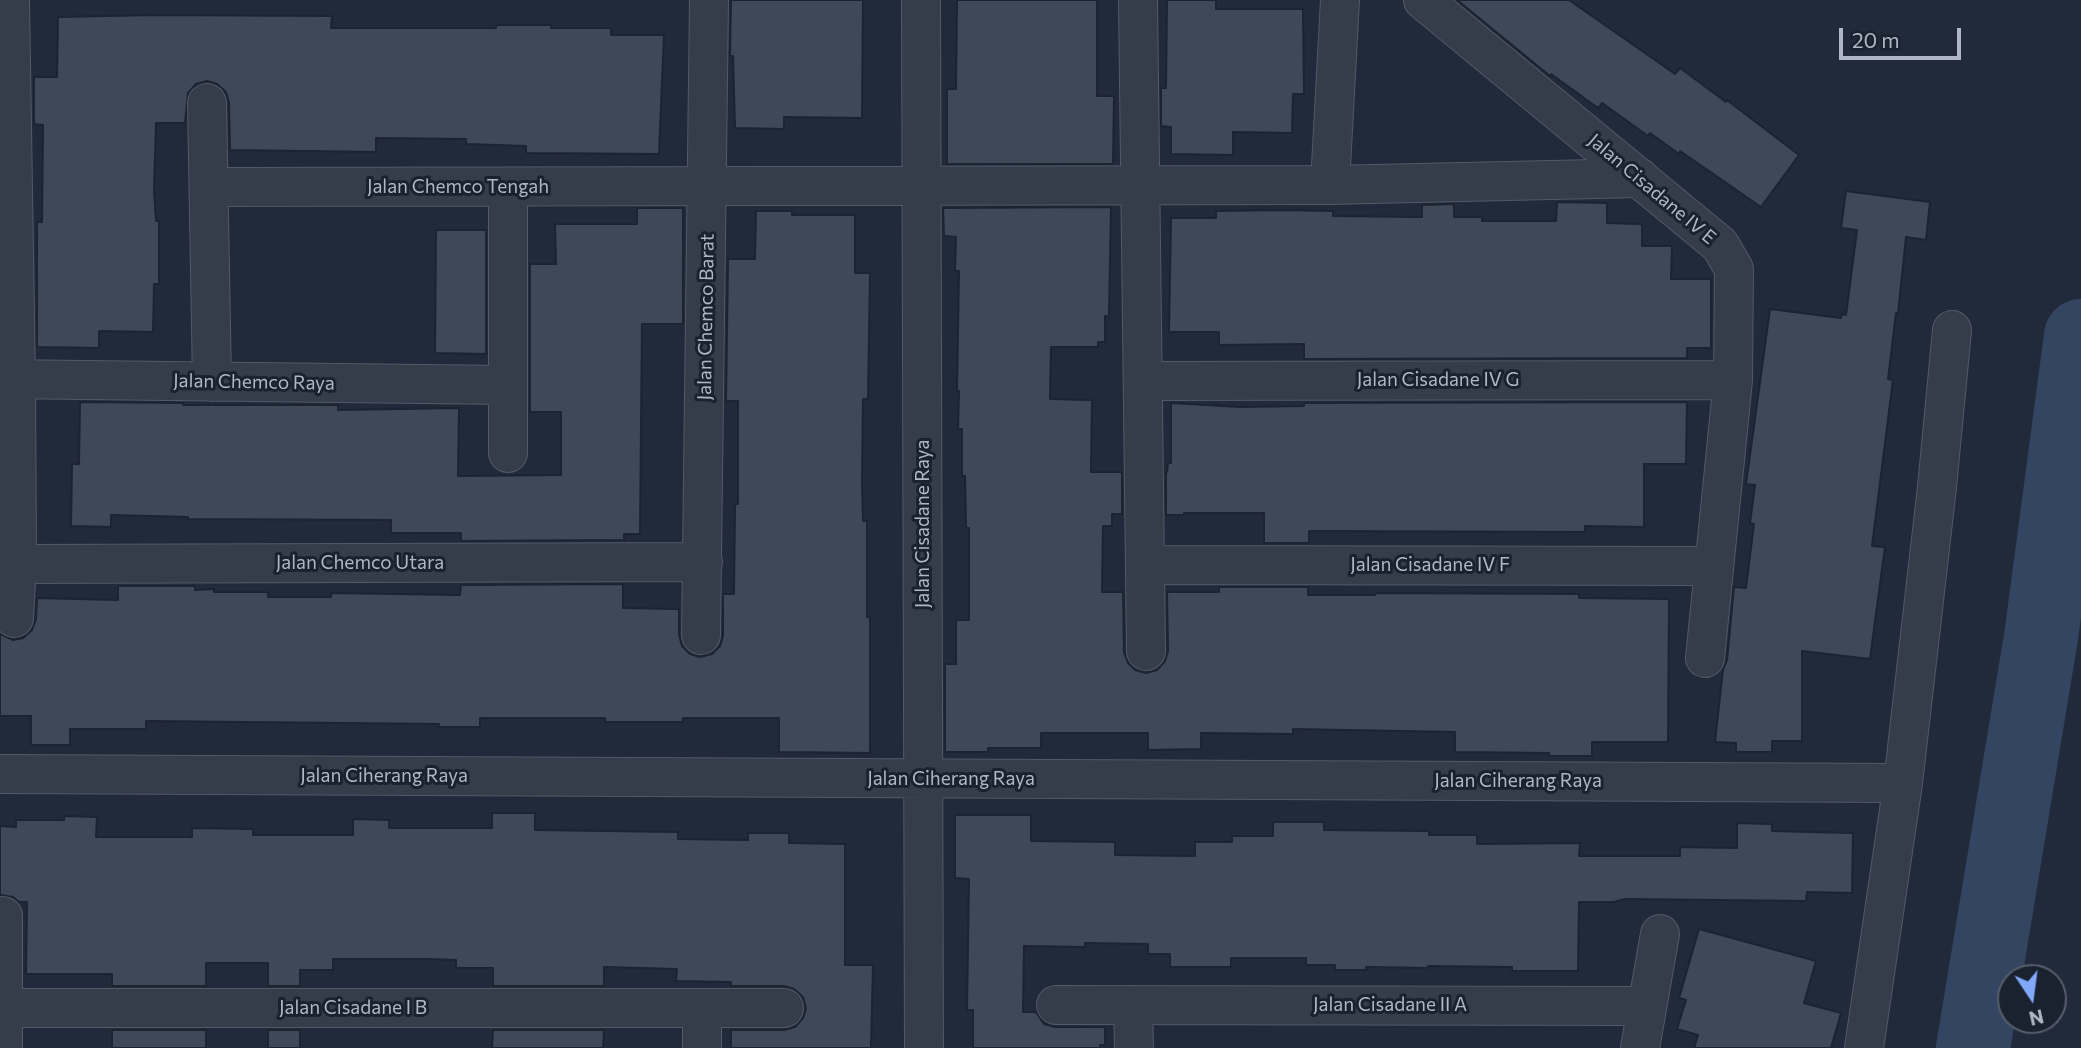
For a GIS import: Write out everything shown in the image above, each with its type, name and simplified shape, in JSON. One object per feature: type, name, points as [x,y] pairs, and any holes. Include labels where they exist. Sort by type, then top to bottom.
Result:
[{"type":"street","points":[[10,0],[8,379],[17,564],[14,618]]},
{"type":"street","name":"Jalan Chemco Barat","points":[[701,635],[709,0]]},
{"type":"street","name":"Jalan Cisadane Raya","points":[[921,0],[923,1048]]},
{"type":"street","points":[[1138,0],[1146,651]]},
{"type":"street","points":[[1330,186],[1340,0]]},
{"type":"street","name":"Jalan Cisadane IV E","points":[[1423,0],[1720,245],[1734,268],[1733,380],[1705,658]]},
{"type":"street","points":[[207,103],[212,382]]},
{"type":"street","name":"Jalan Chemco Tengah","points":[[209,187],[1330,186],[1640,178]]},
{"type":"street","points":[[508,187],[508,453]]},
{"type":"street","points":[[1864,1048],[1903,783],[1952,330]]},
{"type":"street","name":"Jalan Chemco Raya","points":[[8,379],[508,385]]},
{"type":"street","name":"Jalan Cisadane IV G","points":[[1143,382],[1733,380]]},
{"type":"street","name":"Jalan Chemco Utara","points":[[17,564],[703,562]]},
{"type":"street","name":"Jalan Cisadane IV F","points":[[1145,565],[1714,566]]},
{"type":"street","name":"Jalan Ciherang Raya","points":[[0,774],[1903,783]]},
{"type":"street","points":[[3,916],[4,1048]]},
{"type":"street","points":[[1640,1048],[1660,934]]},
{"type":"street","points":[[1133,1004],[1134,1048]]},
{"type":"street","name":"Jalan Cisadane II A","points":[[1056,1005],[1647,1006]]},
{"type":"street","name":"Jalan Cisadane I B","points":[[4,1008],[784,1008]]},
{"type":"street","points":[[702,1008],[702,1048]]},
{"type":"building","points":[[731,0],[863,0],[862,118],[784,117],[784,129],[735,128],[733,56],[730,56]]},
{"type":"building","points":[[957,0],[1097,0],[1097,96],[1114,96],[1113,164],[947,164],[947,89],[956,89]]},
{"type":"building","points":[[1167,0],[1216,0],[1216,9],[1303,9],[1304,94],[1293,94],[1292,133],[1233,132],[1233,155],[1171,154],[1171,127],[1161,126],[1161,88],[1166,88]]},
{"type":"building","points":[[1457,0],[1569,0],[1675,74],[1680,68],[1799,155],[1761,207],[1680,151],[1679,154],[1650,133],[1648,136],[1602,103],[1598,108],[1551,74],[1550,76]]},
{"type":"building","points":[[332,16],[331,28],[496,28],[496,25],[551,25],[551,28],[611,28],[611,35],[664,35],[659,154],[526,153],[526,146],[466,144],[466,139],[376,138],[376,152],[230,150],[229,103],[226,92],[217,84],[207,81],[196,84],[188,93],[185,123],[156,123],[154,190],[156,221],[159,221],[159,284],[154,284],[153,332],[99,331],[99,348],[37,347],[37,222],[42,222],[43,125],[34,124],[34,77],[57,77],[58,17]]},
{"type":"building","points":[[1846,191],[1930,202],[1926,240],[1906,237],[1898,314],[1896,313],[1888,379],[1893,380],[1872,546],[1885,547],[1870,659],[1802,651],[1802,741],[1772,741],[1772,752],[1736,752],[1736,743],[1715,742],[1734,587],[1746,588],[1754,524],[1750,523],[1755,485],[1746,484],[1770,309],[1841,318],[1842,314],[1846,315],[1857,230],[1841,228]]},
{"type":"building","points":[[1557,202],[1607,203],[1607,223],[1642,224],[1642,246],[1672,246],[1671,279],[1711,279],[1711,348],[1687,348],[1687,358],[1304,359],[1304,344],[1219,345],[1219,332],[1169,332],[1171,218],[1216,218],[1216,211],[1283,210],[1333,211],[1333,216],[1422,217],[1422,205],[1454,204],[1454,217],[1482,217],[1482,221],[1556,221]]},
{"type":"building","points":[[1111,207],[1109,316],[1105,316],[1105,342],[1098,342],[1098,347],[1051,347],[1050,399],[1092,400],[1091,472],[1122,472],[1122,514],[1112,514],[1112,526],[1103,526],[1102,592],[1123,592],[1124,652],[1128,663],[1135,670],[1146,673],[1157,670],[1165,661],[1168,651],[1167,592],[1219,592],[1219,587],[1308,587],[1308,595],[1579,594],[1579,598],[1669,599],[1668,742],[1592,742],[1592,756],[1549,756],[1549,753],[1455,752],[1455,732],[1293,729],[1293,734],[1201,733],[1201,749],[1148,750],[1148,733],[1041,733],[1041,748],[988,748],[988,752],[945,752],[945,664],[956,664],[956,620],[969,620],[969,528],[966,528],[965,476],[962,476],[962,429],[958,429],[959,271],[955,271],[956,237],[944,236],[943,208]]},
{"type":"building","points":[[637,208],[683,208],[683,324],[642,324],[640,534],[624,534],[624,540],[461,541],[461,533],[391,533],[391,520],[188,519],[111,515],[111,527],[71,526],[72,464],[79,464],[80,402],[338,405],[338,410],[459,408],[458,476],[561,475],[561,412],[530,412],[530,264],[556,264],[555,224],[637,224]]},
{"type":"building","points":[[756,211],[792,211],[792,215],[855,215],[855,273],[870,273],[868,399],[863,399],[862,482],[863,521],[867,521],[867,617],[870,617],[870,753],[779,752],[779,718],[683,718],[683,722],[605,722],[605,718],[480,718],[480,727],[439,727],[439,724],[146,721],[146,729],[70,729],[70,745],[31,745],[31,716],[0,716],[0,634],[13,640],[23,638],[32,630],[36,619],[37,598],[118,600],[118,586],[195,586],[195,590],[214,589],[214,592],[268,592],[268,597],[331,597],[331,593],[460,595],[461,585],[623,584],[623,608],[679,609],[679,635],[682,646],[690,654],[700,657],[712,654],[720,646],[723,636],[723,594],[734,594],[735,504],[738,504],[738,401],[726,401],[728,259],[755,259]]},
{"type":"building","points":[[436,230],[486,230],[486,354],[435,353]]},
{"type":"building","points":[[1687,402],[1686,464],[1644,464],[1644,527],[1585,526],[1585,532],[1309,531],[1309,543],[1264,543],[1264,513],[1166,515],[1166,472],[1168,463],[1171,463],[1171,403],[1240,407],[1304,406],[1304,403]]},
{"type":"building","points":[[492,813],[535,813],[535,830],[678,832],[678,839],[748,840],[748,833],[789,833],[789,843],[845,844],[845,965],[873,965],[871,1048],[731,1048],[731,1030],[784,1030],[795,1027],[803,1018],[806,1009],[803,997],[794,989],[784,986],[731,986],[731,982],[676,981],[677,969],[604,967],[604,986],[493,986],[493,968],[456,968],[456,960],[426,959],[333,959],[333,970],[300,970],[300,986],[268,986],[268,963],[206,963],[206,986],[112,986],[112,974],[26,974],[27,902],[0,895],[0,826],[16,827],[16,820],[64,820],[64,816],[97,817],[96,837],[192,837],[192,828],[253,829],[253,835],[353,835],[353,819],[389,820],[389,828],[492,828]]},
{"type":"building","points":[[955,815],[1031,815],[1031,841],[1115,842],[1115,855],[1195,856],[1195,842],[1232,842],[1232,836],[1273,836],[1273,822],[1324,822],[1324,830],[1429,831],[1429,835],[1477,835],[1477,844],[1580,843],[1579,856],[1680,856],[1680,847],[1737,848],[1737,823],[1772,824],[1772,831],[1853,833],[1852,893],[1807,892],[1806,901],[1625,899],[1614,902],[1579,902],[1578,971],[1512,971],[1512,967],[1428,966],[1335,970],[1335,965],[1306,965],[1306,958],[1231,958],[1231,967],[1170,967],[1170,954],[1148,954],[1148,944],[1024,946],[1023,1012],[1036,1012],[1044,1024],[1055,1027],[1105,1027],[1105,1045],[1100,1045],[1100,1048],[973,1048],[973,1010],[967,1010],[969,879],[955,878]]},
{"type":"building","points":[[1699,929],[1816,961],[1804,1003],[1841,1013],[1831,1048],[1694,1048],[1698,1035],[1677,1029],[1686,1000],[1679,998]]},
{"type":"building","points":[[112,1030],[206,1030],[206,1048],[112,1048]]},
{"type":"building","points":[[268,1030],[300,1030],[300,1048],[268,1048]]},
{"type":"building","points":[[493,1030],[604,1030],[603,1048],[492,1048]]},
{"type":"waterway","points":[[1973,1048],[2041,637],[2081,336]]}]
